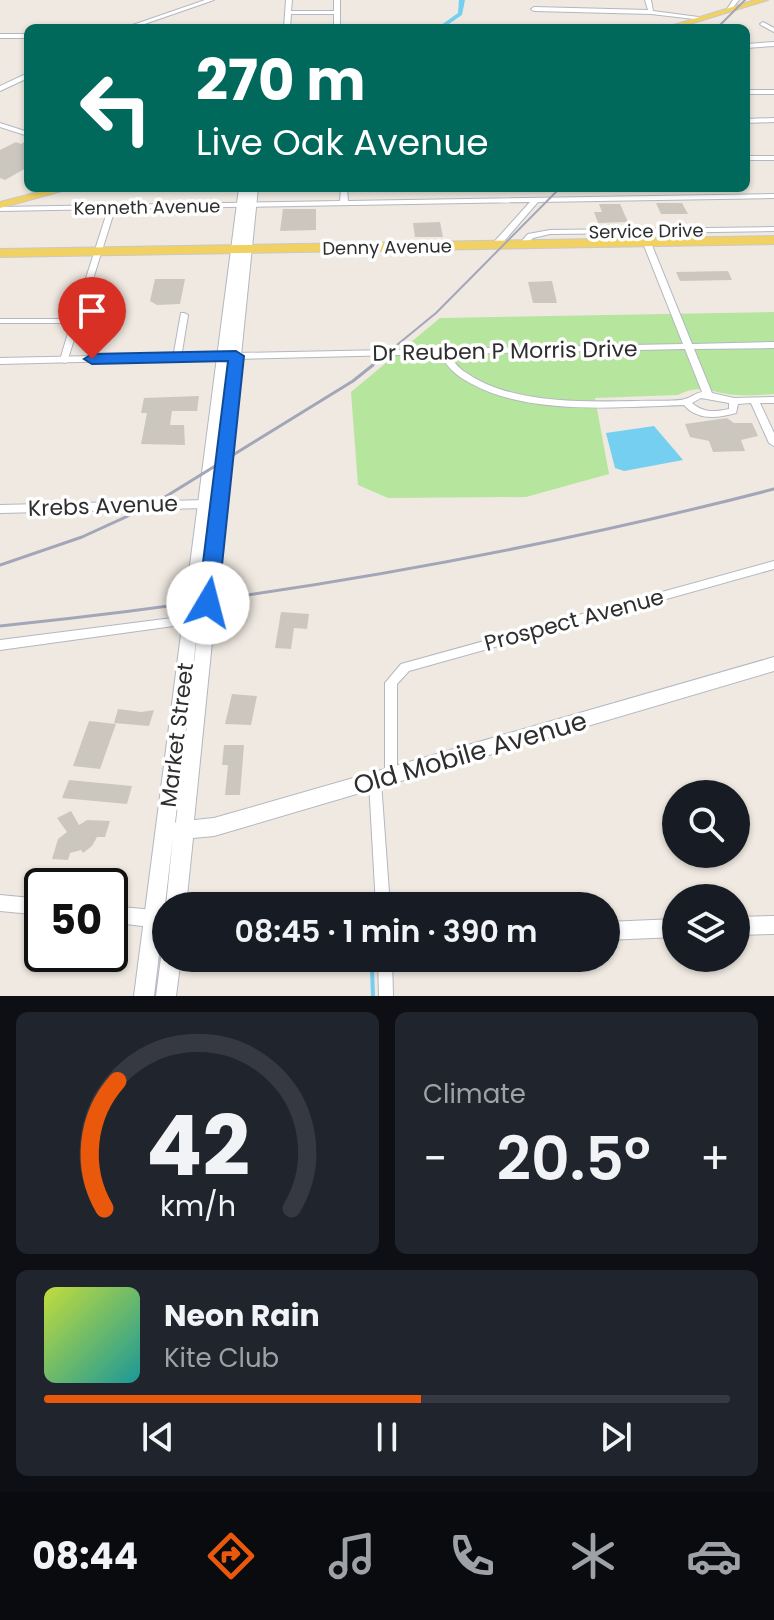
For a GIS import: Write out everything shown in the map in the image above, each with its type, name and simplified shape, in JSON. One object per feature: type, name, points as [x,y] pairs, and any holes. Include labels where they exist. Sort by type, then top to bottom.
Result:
[{"type":"main road","points":[[682,24],[764,0]]},
{"type":"main road","points":[[0,207],[53,192]]},
{"type":"main road","name":"Market Street","points":[[164,892],[230,356],[246,205],[244,192]]},
{"type":"main road","name":"Market Street","points":[[246,205],[251,192]]},
{"type":"main road","name":"Denny Avenue","points":[[241,253],[774,240]]},
{"type":"main road","name":"Denny Avenue","points":[[0,253],[241,253],[646,242],[774,249]]},
{"type":"main road","name":"Denny Avenue","points":[[0,261],[97,255]]},
{"type":"main road","name":"Market Street","points":[[176,892],[174,829],[188,620],[230,356]]},
{"type":"main road","name":"Old Mobile Avenue","points":[[174,829],[214,827],[774,664]]},
{"type":"main road","name":"Market Street","points":[[144,996],[152,958]]},
{"type":"main road","points":[[166,996],[169,972]]},
{"type":"street","points":[[139,24],[211,0]]},
{"type":"street","points":[[287,24],[289,0]]},
{"type":"street","points":[[337,0],[337,24]]},
{"type":"street","points":[[648,0],[651,12]]},
{"type":"street","points":[[727,11],[736,0]]},
{"type":"street","points":[[534,9],[651,12],[703,18]]},
{"type":"street","points":[[288,13],[337,12]]},
{"type":"street","points":[[763,24],[774,30]]},
{"type":"street","points":[[0,36],[24,36]]},
{"type":"street","points":[[750,46],[774,44]]},
{"type":"street","points":[[3,85],[24,77]]},
{"type":"street","points":[[750,92],[774,92]]},
{"type":"street","points":[[750,121],[774,120]]},
{"type":"street","points":[[0,125],[24,133]]},
{"type":"street","points":[[750,158],[774,158]]},
{"type":"street","points":[[344,192],[344,203]]},
{"type":"street","points":[[461,200],[463,192]]},
{"type":"street","name":"Kenneth Avenue","points":[[0,207],[112,208],[774,196]]},
{"type":"street","points":[[496,245],[536,200]]},
{"type":"street","points":[[64,360],[112,208]]},
{"type":"street","name":"Service Drive","points":[[646,242],[774,229]]},
{"type":"street","points":[[646,242],[708,395]]},
{"type":"street","points":[[177,358],[184,315]]},
{"type":"street","points":[[0,321],[76,321]]},
{"type":"street","name":"Dr Reuben P Morris Drive","points":[[230,356],[774,345]]},
{"type":"street","points":[[441,352],[449,366],[463,375],[482,385],[526,399],[580,404],[687,402],[708,395],[734,401],[774,400]]},
{"type":"street","points":[[0,361],[230,356]]},
{"type":"street","points":[[687,402],[694,411],[713,414],[733,411],[734,401]]},
{"type":"street","points":[[754,401],[774,443]]},
{"type":"street","name":"Krebs Avenue","points":[[0,509],[206,504]]},
{"type":"street","name":"Prospect Avenue","points":[[383,779],[391,694],[394,677],[399,670],[774,565]]},
{"type":"street","points":[[0,645],[188,620]]},
{"type":"street","points":[[383,779],[383,892]]},
{"type":"street","points":[[0,903],[24,905]]},
{"type":"street","points":[[128,916],[152,918]]},
{"type":"street","points":[[750,926],[774,925]]},
{"type":"street","points":[[620,930],[662,929]]},
{"type":"street","points":[[385,972],[386,996]]},
{"type":"green space","points":[[774,312],[774,394],[735,395],[700,389],[678,395],[595,398],[609,474],[526,497],[388,498],[358,485],[351,392],[440,318]]},
{"type":"water","points":[[654,426],[683,460],[624,471],[615,468],[606,433]]},
{"type":"building","points":[[16,142],[24,142],[24,169],[5,180],[0,178],[0,150]]},
{"type":"building","points":[[656,203],[682,203],[688,214],[661,214]]},
{"type":"building","points":[[599,204],[620,204],[628,222],[598,223],[594,212],[602,212]]},
{"type":"building","points":[[283,209],[316,209],[316,230],[280,231]]},
{"type":"building","points":[[440,222],[443,237],[415,237],[413,223]]},
{"type":"building","points":[[728,271],[732,280],[680,281],[676,272]]},
{"type":"building","points":[[155,279],[185,279],[180,304],[157,305],[150,301]]},
{"type":"building","points":[[552,281],[557,303],[533,303],[528,282]]},
{"type":"building","points":[[199,396],[197,411],[172,411],[170,425],[184,425],[185,445],[141,444],[147,413],[141,413],[144,398]]},
{"type":"building","points":[[727,418],[734,423],[752,423],[758,436],[741,440],[745,451],[713,452],[709,441],[690,437],[685,424]]},
{"type":"building","points":[[281,612],[309,614],[307,629],[294,628],[291,649],[275,648]]},
{"type":"building","points":[[232,694],[257,696],[251,725],[225,724]]},
{"type":"building","points":[[118,709],[154,710],[149,726],[114,723]]},
{"type":"building","points":[[89,721],[116,724],[100,769],[73,766]]},
{"type":"building","points":[[224,745],[244,745],[240,795],[225,795],[228,765],[222,765]]},
{"type":"building","points":[[69,780],[132,786],[127,804],[62,798]]},
{"type":"building","points":[[71,811],[79,825],[87,820],[110,821],[105,837],[97,837],[83,853],[81,850],[70,853],[68,860],[52,859],[58,839],[67,832],[57,818]]},
{"type":"waterway","points":[[446,24],[460,14],[462,0]]},
{"type":"waterway","points":[[372,972],[373,996]]},
{"type":"railway","points":[[721,24],[745,0]]},
{"type":"railway","points":[[370,367],[436,313],[556,192]]},
{"type":"railway","points":[[0,565],[82,537],[152,505],[353,381],[373,365]]},
{"type":"railway","points":[[0,626],[196,602],[390,572],[582,534],[774,489]]},
{"type":"route","points":[[92,359],[236,356],[208,603]]}]
